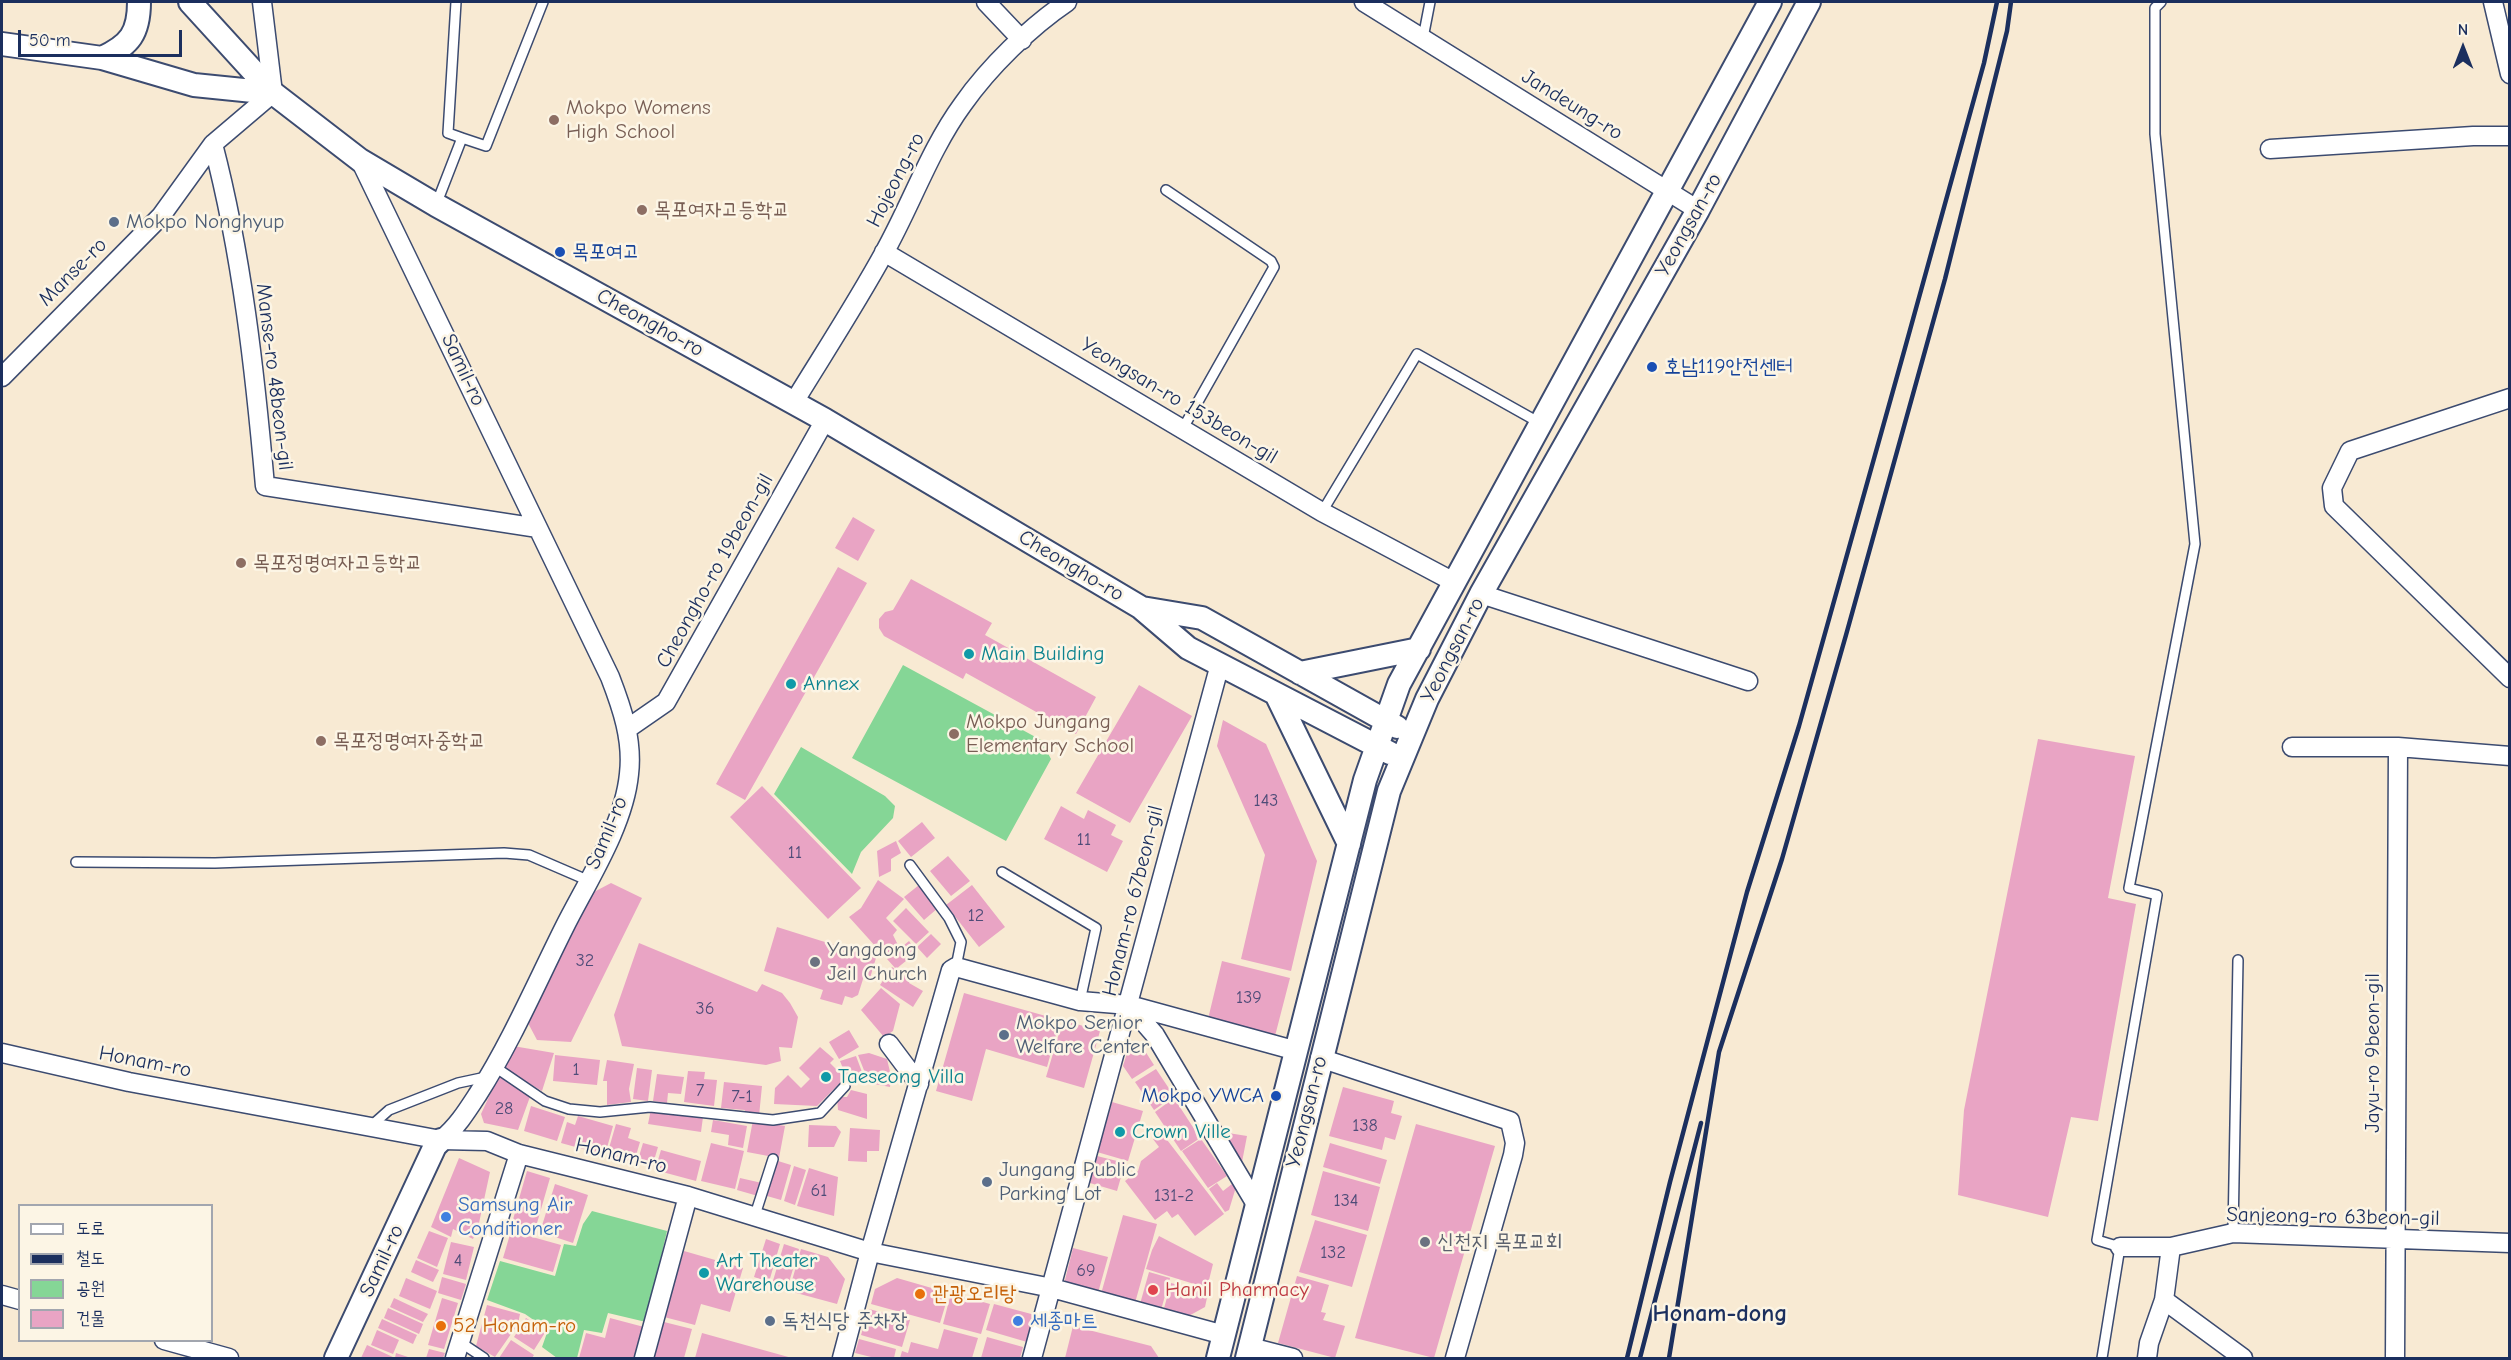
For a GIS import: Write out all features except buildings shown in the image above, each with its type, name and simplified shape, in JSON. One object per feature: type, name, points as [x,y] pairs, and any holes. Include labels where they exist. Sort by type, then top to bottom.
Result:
[{"type":"street","points":[[102,58],[123,47],[131,39],[137,26],[139,2]]},
{"type":"street","name":"Cheongho-ro","points":[[190,2],[273,93],[360,159],[436,204],[825,420],[1140,607],[1188,648],[1402,759]]},
{"type":"street","points":[[2,46],[102,58],[194,85],[273,93],[262,2]]},
{"type":"street","points":[[986,2],[1022,40]]},
{"type":"street","name":"Hojeong-ro","points":[[794,402],[885,252],[936,150],[963,104],[1002,59],[1053,11],[1067,2]]},
{"type":"street","name":"Jandeung-ro","points":[[1364,2],[1698,210]]},
{"type":"street","name":"Yeongsan-ro","points":[[1218,1359],[1365,780],[1399,684],[1770,2]]},
{"type":"street","name":"Yeongsan-ro","points":[[1249,1353],[1320,1058],[1389,791],[1402,759],[1427,699],[1481,594],[1698,210],[1809,2]]},
{"type":"street","points":[[2493,2],[2510,74]]},
{"type":"street","name":"Manse-ro","points":[[2,377],[9,362],[161,216],[213,144],[273,93]]},
{"type":"street","points":[[2270,149],[2473,136],[2510,136]]},
{"type":"street","name":"Manse-ro 48beon-gil","points":[[213,144],[224,188],[256,382],[265,486],[538,528]]},
{"type":"street","name":"Samil-ro","points":[[336,1359],[435,1146],[452,1131],[492,1072],[604,849],[622,805],[629,774],[627,729],[610,677],[360,159]]},
{"type":"street","name":"Yeongsan-ro 153beon-gil","points":[[885,252],[1322,512],[1454,582]]},
{"type":"street","points":[[2510,398],[2350,451],[2332,488],[2334,507],[2510,678]]},
{"type":"street","name":"Cheongho-ro 19beon-gil","points":[[627,729],[666,702],[825,420]]},
{"type":"street","points":[[1481,594],[1748,681]]},
{"type":"street","name":"Cheongho-ro","points":[[1140,607],[1202,618],[1412,735]]},
{"type":"street","points":[[1300,673],[1419,649]]},
{"type":"street","name":"Honam-ro 67beon-gil","points":[[1032,1359],[1220,664]]},
{"type":"street","points":[[1276,694],[1349,844]]},
{"type":"street","points":[[2292,747],[2398,747],[2510,756]]},
{"type":"street","name":"Jayu-ro 9beon-gil","points":[[2395,1359],[2398,747]]},
{"type":"street","points":[[842,1359],[870,1252],[951,970],[956,967],[1080,1001],[1129,1005],[1297,1051]]},
{"type":"street","points":[[1129,1005],[1155,1035],[1257,1206]]},
{"type":"street","points":[[889,1044],[919,1084]]},
{"type":"street","name":"Honam-ro","points":[[2,1053],[129,1082],[441,1140],[487,1141],[519,1154],[688,1196],[870,1252],[1052,1288],[1224,1335]]},
{"type":"street","points":[[1320,1058],[1510,1121],[1515,1143],[1513,1155],[1455,1359]]},
{"type":"street","points":[[457,1350],[519,1154]]},
{"type":"street","points":[[644,1359],[688,1196]]},
{"type":"street","name":"Sanjeong-ro 63beon-gil","points":[[2120,1246],[2171,1247],[2233,1233],[2510,1243]]},
{"type":"street","points":[[2147,1359],[2149,1343],[2164,1300],[2171,1247]]},
{"type":"street","points":[[2,1295],[18,1299]]},
{"type":"street","points":[[2164,1300],[2243,1359]]},
{"type":"street","points":[[168,1342],[229,1359]]},
{"type":"street","points":[[1249,1353],[1293,1359]]},
{"type":"lane","points":[[456,2],[448,133],[486,146],[543,2]]},
{"type":"lane","points":[[1422,38],[1430,2]]},
{"type":"lane","points":[[2102,1359],[2120,1246],[2097,1240],[2157,895],[2128,888],[2195,543],[2156,134],[2155,8],[2161,2]]},
{"type":"lane","points":[[436,204],[462,138]]},
{"type":"lane","points":[[1166,190],[1271,261],[1274,267],[1182,430]]},
{"type":"lane","points":[[1322,512],[1417,354],[1540,423]]},
{"type":"lane","points":[[76,862],[215,863],[504,853],[529,855],[588,880]]},
{"type":"lane","points":[[910,865],[949,918],[961,942],[956,967]]},
{"type":"lane","points":[[1002,872],[1096,928],[1080,1001]]},
{"type":"lane","points":[[2233,1233],[2238,960]]},
{"type":"lane","points":[[371,1126],[389,1110],[492,1072],[545,1101],[569,1109],[600,1112],[650,1107],[773,1120],[820,1113],[845,1086]]},
{"type":"lane","points":[[755,1215],[773,1159]]},
{"type":"lane","points":[[457,1350],[484,1359]]},
{"type":"green space","points":[[903,665],[1041,740],[1051,759],[1006,841],[852,758]]},
{"type":"green space","points":[[801,747],[885,796],[895,806],[893,818],[861,852],[852,874],[774,794]]},
{"type":"green space","points":[[592,1211],[667,1231],[646,1322],[608,1313],[602,1333],[584,1330],[577,1358],[557,1358],[542,1347],[548,1330],[525,1314],[487,1300],[500,1261],[555,1276],[564,1244],[576,1246],[583,1224]]},
{"type":"railway","points":[[1627,1358],[1670,1182],[1747,892],[1799,726],[1984,63],[1997,2]]},
{"type":"railway","points":[[1669,1358],[1719,1052],[1782,859],[1846,635],[1945,279],[2007,31],[2011,2]]},
{"type":"railway","points":[[1640,1358],[1701,1123]]},
{"type":"place","name":"Mokpo Womens High School","points":[[554,120]]},
{"type":"place","name":"목포여자고등학교","points":[[642,210]]},
{"type":"place","name":"Mokpo Nonghyup","points":[[114,222]]},
{"type":"place","name":"목포여고","points":[[560,252]]},
{"type":"place","name":"호남119안전센터","points":[[1652,367]]},
{"type":"place","name":"목포정명여자고등학교","points":[[241,563]]},
{"type":"place","name":"Main Building","points":[[969,654]]},
{"type":"place","name":"Annex","points":[[791,684]]},
{"type":"place","name":"Mokpo Jungang Elementary School","points":[[954,734]]},
{"type":"place","name":"목포정명여자중학교","points":[[321,741]]},
{"type":"place","name":"Yangdong Jeil Church","points":[[815,962]]},
{"type":"place","name":"Mokpo Senior Welfare Center","points":[[1004,1035]]},
{"type":"place","name":"Taeseong Villa","points":[[826,1077]]},
{"type":"place","name":"Mokpo YWCA","points":[[1276,1096]]},
{"type":"place","name":"Crown Ville","points":[[1120,1132]]},
{"type":"place","name":"Jungang Public Parking Lot","points":[[987,1182]]},
{"type":"place","name":"Samsung Air Conditioner","points":[[446,1217]]},
{"type":"place","name":"신천지 목포교회","points":[[1425,1242]]},
{"type":"place","name":"Art Theater Warehouse","points":[[704,1273]]},
{"type":"place","name":"Hanil Pharmacy","points":[[1153,1290]]},
{"type":"place","name":"관광오리탕","points":[[920,1294]]},
{"type":"place","name":"독천식당 주차장","points":[[770,1321]]},
{"type":"place","name":"세종마트","points":[[1018,1321]]},
{"type":"place","name":"52 Honam-ro","points":[[441,1326]]},
{"type":"district","name":"Honam-dong","points":[[1720,1314]]}]
